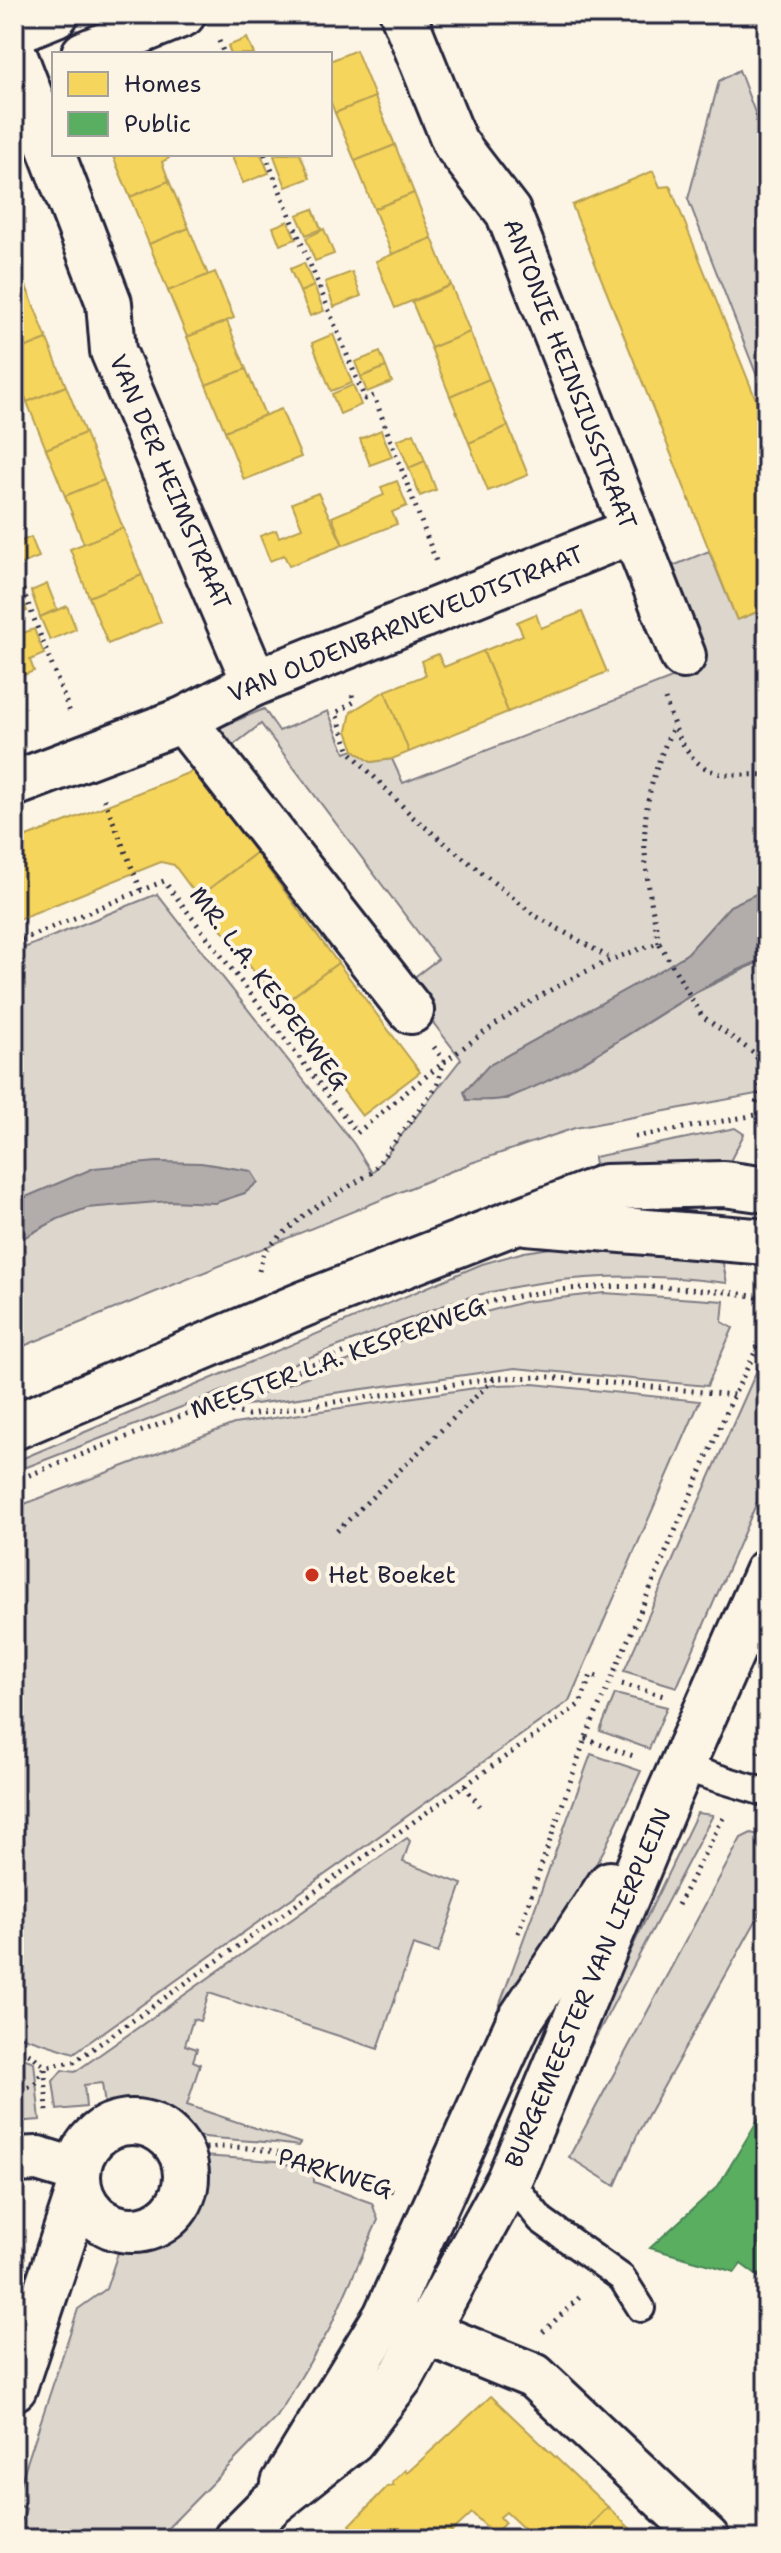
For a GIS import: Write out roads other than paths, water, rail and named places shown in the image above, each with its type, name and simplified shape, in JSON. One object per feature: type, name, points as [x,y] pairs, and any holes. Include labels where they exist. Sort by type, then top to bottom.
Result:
[{"type":"street","points":[[14,31],[56,14]]},
{"type":"street","points":[[89,52],[183,14]]},
{"type":"street","name":"ANTONIE HEINSIUSSTRAAT","points":[[403,14],[455,143],[508,212],[683,656]]},
{"type":"street","name":"VAN DER HEIMSTRAAT","points":[[26,70],[52,143]]},
{"type":"street","name":"VAN DER HEIMSTRAAT","points":[[57,156],[109,303],[113,351],[255,683]]},
{"type":"street","name":"VAN OLDENBARNEVELDTSTRAAT","points":[[14,784],[183,720],[255,683],[632,531]]},
{"type":"street","points":[[183,720],[411,1011]]},
{"type":"street","points":[[14,1427],[304,1304],[605,1187],[724,1184],[767,1190]]},
{"type":"street","points":[[519,1222],[767,1242]]},
{"type":"street","name":"BURGEMEESTER VAN LIERPLEIN","points":[[270,2505],[386,2316],[470,2136],[518,2023],[674,1782],[753,1641],[767,1572]]},
{"type":"street","name":"BURGEMEESTER VAN LIERPLEIN","points":[[270,2505],[352,2440],[402,2375],[509,2180],[674,1782]]},
{"type":"street","points":[[14,2388],[52,2170],[85,2148],[101,2131],[123,2122],[147,2123],[168,2134],[182,2153],[187,2178],[180,2203],[162,2221],[138,2230],[113,2227],[102,2220],[52,2170]]},
{"type":"street","name":"BURGEMEESTER VAN LIERPLEIN","points":[[470,2136],[509,2180]]},
{"type":"street","points":[[386,2316],[534,2376],[707,2539]]},
{"type":"street","points":[[236,2539],[270,2505]]},
{"type":"lane","points":[[674,1782],[767,1793]]},
{"type":"lane","name":"BURGEMEESTER VAN LIERPLEIN","points":[[509,2180],[541,2220],[622,2278],[641,2308]]},
{"type":"place","name":"Het Boeket","points":[[312,1575]]}]
